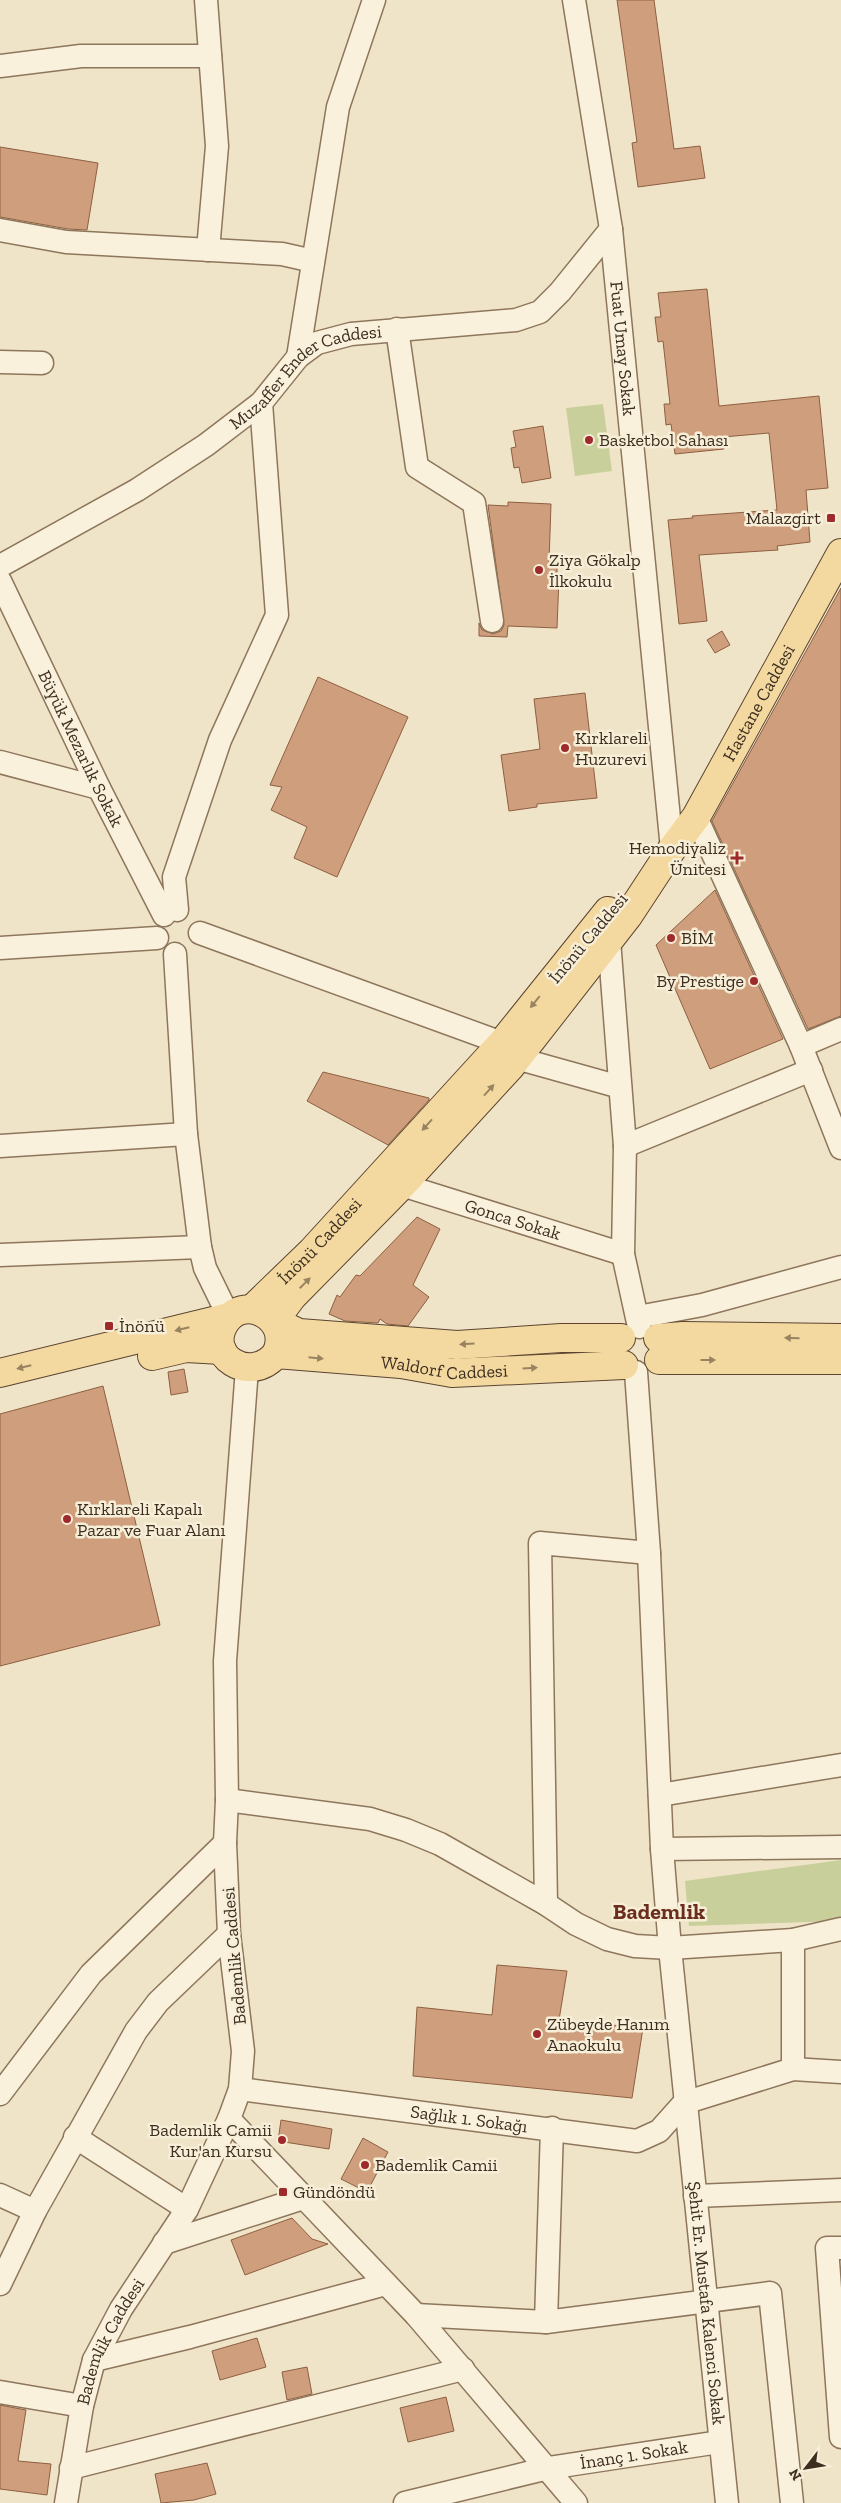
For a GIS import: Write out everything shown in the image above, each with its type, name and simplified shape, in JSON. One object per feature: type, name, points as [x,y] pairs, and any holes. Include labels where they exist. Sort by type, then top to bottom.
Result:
[{"type":"main road","name":"Hastane Caddesi","points":[[672,849],[696,817],[841,553]]},
{"type":"main road","name":"İnönü Caddesi","points":[[252,1316],[312,1251],[509,1051],[609,940],[628,916],[672,849]]},
{"type":"main road","name":"İnönü Caddesi","points":[[252,1316],[292,1297],[402,1185],[509,1051],[611,907],[672,849]]},
{"type":"main road","name":"Waldorf Caddesi","points":[[252,1316],[299,1333],[457,1345],[560,1338],[841,1360]]},
{"type":"main road","points":[[0,1373],[252,1316],[280,1336],[265,1361],[234,1363],[222,1350],[220,1336],[252,1316]]},
{"type":"main road","name":"Waldorf Caddesi","points":[[265,1361],[401,1364],[452,1373],[639,1345],[683,1336],[841,1338]]},
{"type":"main road","points":[[0,1393],[186,1348],[222,1350]]},
{"type":"street","points":[[206,0],[217,146],[208,250]]},
{"type":"street","points":[[298,357],[338,107],[374,0]]},
{"type":"street","name":"Fuat Umay Sokak","points":[[574,0],[611,229],[672,849]]},
{"type":"street","points":[[0,66],[81,56],[210,56]]},
{"type":"street","name":"Muzaffer Ender Caddesi","points":[[0,566],[137,490],[206,446],[261,403],[298,357],[316,343],[351,334],[516,320],[540,312],[560,292],[611,229]]},
{"type":"street","points":[[0,230],[66,242],[282,254],[313,261]]},
{"type":"street","points":[[397,329],[417,467],[474,503],[492,621]]},
{"type":"street","points":[[0,362],[42,363]]},
{"type":"street","points":[[170,912],[191,914],[199,926],[200,933],[195,946],[189,951],[175,954],[162,948],[157,938],[156,927],[170,912],[174,877],[220,740],[277,615],[261,403]]},
{"type":"street","name":"Büyük Mezarlık Sokak","points":[[0,581],[99,788],[170,912]]},
{"type":"street","points":[[0,762],[99,788]]},
{"type":"street","points":[[696,817],[801,1046],[841,1148]]},
{"type":"street","points":[[200,933],[509,1051],[620,1087]]},
{"type":"street","points":[[0,948],[157,938]]},
{"type":"street","name":"Şehit Er. Mustafa Kalenci Sokak","points":[[609,940],[624,1146],[623,1254],[639,1345],[662,1849],[684,2103],[727,2503]]},
{"type":"street","points":[[175,954],[186,1134],[200,1247],[206,1268],[252,1316]]},
{"type":"street","points":[[801,1046],[837,1021]]},
{"type":"street","points":[[624,1146],[810,1070]]},
{"type":"street","points":[[0,1146],[186,1134]]},
{"type":"street","name":"Gonca Sokak","points":[[402,1185],[623,1254]]},
{"type":"street","points":[[0,1255],[200,1247]]},
{"type":"street","points":[[639,1345],[702,1305],[841,1267]]},
{"type":"street","name":"Bademlik Caddesi","points":[[66,2503],[82,2406],[94,2360],[121,2308],[187,2209],[229,2119],[240,2089],[243,2051],[229,1934],[225,1843],[227,1800],[225,1661],[265,1361]]},
{"type":"street","points":[[546,1904],[540,1543],[649,1553]]},
{"type":"street","points":[[660,1795],[841,1765]]},
{"type":"street","points":[[227,1800],[370,1818],[406,1830],[440,1844],[546,1904],[576,1924],[607,1940],[635,1946],[670,1948],[793,1940],[841,1929]]},
{"type":"street","points":[[4,2081],[90,1974],[225,1843]]},
{"type":"street","points":[[662,1849],[841,1846]]},
{"type":"street","points":[[0,2284],[35,2211],[136,2031],[158,2002],[229,1934]]},
{"type":"street","points":[[792,2069],[793,1940]]},
{"type":"street","points":[[684,2103],[792,2069],[841,2072]]},
{"type":"street","name":"Sağlık 1. Sokağı","points":[[240,2089],[637,2140],[659,2131],[684,2103]]},
{"type":"street","points":[[229,2119],[302,2198],[416,2315],[576,2503]]},
{"type":"street","points":[[546,2322],[552,2128]]},
{"type":"street","points":[[75,2137],[187,2209]]},
{"type":"street","points":[[695,2196],[841,2190]]},
{"type":"street","points":[[0,2195],[35,2211]]},
{"type":"street","points":[[164,2243],[302,2198]]},
{"type":"street","points":[[841,2248],[827,2248],[841,2437]]},
{"type":"street","points":[[94,2360],[190,2338],[386,2284]]},
{"type":"street","points":[[416,2315],[546,2322],[770,2292],[792,2503]]},
{"type":"street","points":[[71,2468],[463,2369]]},
{"type":"street","points":[[0,2392],[82,2406]]},
{"type":"street","name":"İnanç 1. Sokak","points":[[405,2503],[548,2468],[719,2442]]},
{"type":"green space","name":"Basketbol Sahası","points":[[603,404],[612,471],[575,476],[566,408]]},
{"type":"green space","points":[[841,1860],[841,1921],[689,1926],[685,1881]]},
{"type":"building","points":[[617,0],[654,0],[674,149],[700,146],[705,178],[638,187],[632,143],[637,142]]},
{"type":"building","points":[[0,147],[98,163],[87,230],[68,229],[0,217]]},
{"type":"building","points":[[707,289],[719,406],[819,396],[828,488],[806,490],[810,542],[777,546],[778,550],[699,555],[707,621],[679,624],[668,520],[693,518],[692,516],[777,510],[769,433],[723,437],[724,449],[675,454],[671,424],[666,425],[664,404],[670,404],[663,341],[658,342],[655,317],[661,317],[658,293]]},
{"type":"building","points":[[543,426],[551,478],[522,483],[519,467],[514,468],[511,448],[516,447],[513,431]]},
{"type":"building","name":"Ziya Gökalp İlkokulu","points":[[508,502],[551,504],[549,562],[557,562],[557,578],[559,578],[557,628],[508,626],[507,637],[479,636],[479,623],[482,630],[493,634],[501,631],[504,625],[488,505],[508,506]]},
{"type":"building","points":[[841,588],[841,1016],[808,1029],[712,821]]},
{"type":"building","points":[[722,631],[730,645],[715,653],[707,640]]},
{"type":"building","points":[[318,677],[408,717],[337,877],[294,858],[307,827],[271,810],[282,787],[270,785]]},
{"type":"building","name":"Kırklareli Huzurevi","points":[[585,693],[597,798],[537,804],[537,807],[509,811],[501,755],[540,749],[534,699]]},
{"type":"building","points":[[715,890],[783,1039],[710,1069],[656,945]]},
{"type":"building","points":[[323,1072],[429,1098],[429,1100],[388,1145],[307,1101]]},
{"type":"building","points":[[417,1217],[440,1229],[413,1285],[429,1297],[408,1326],[387,1324],[380,1319],[378,1323],[345,1321],[329,1314],[337,1295],[340,1297],[356,1275],[360,1276]]},
{"type":"building","points":[[184,1369],[188,1392],[171,1395],[168,1372]]},
{"type":"building","name":"Kırklareli Kapalı Pazar ve Fuar Alanı","points":[[103,1386],[160,1625],[0,1666],[0,1414]]},
{"type":"building","name":"Zübeyde Hanım Anaokulu","points":[[497,1965],[567,1971],[559,2020],[643,2028],[632,2098],[413,2076],[417,2007],[492,2015]]},
{"type":"building","points":[[281,2120],[332,2129],[329,2149],[278,2141]]},
{"type":"building","name":"Bademlik Camii","points":[[363,2138],[388,2152],[367,2192],[341,2179]]},
{"type":"building","points":[[292,2218],[312,2239],[328,2244],[245,2275],[231,2240]]},
{"type":"building","points":[[257,2338],[266,2367],[220,2380],[212,2351]]},
{"type":"building","points":[[307,2367],[312,2394],[287,2400],[282,2372]]},
{"type":"building","points":[[446,2397],[454,2431],[408,2442],[400,2408]]},
{"type":"building","points":[[0,2405],[26,2410],[18,2461],[51,2464],[47,2495],[0,2489]]},
{"type":"building","points":[[207,2463],[216,2494],[194,2500],[161,2503],[155,2474]]},
{"type":"place","name":"Basketbol Sahası","points":[[589,440]]},
{"type":"place","name":"Malazgirt","points":[[831,518]]},
{"type":"place","name":"Ziya Gökalp İlkokulu","points":[[539,570]]},
{"type":"place","name":"Kırklareli Huzurevi","points":[[565,748]]},
{"type":"place","name":"Hemodiyaliz Ünitesi","points":[[737,858]]},
{"type":"place","name":"BİM","points":[[671,938]]},
{"type":"place","name":"By Prestige","points":[[754,981]]},
{"type":"place","name":"İnönü","points":[[109,1326]]},
{"type":"place","name":"Kırklareli Kapalı Pazar ve Fuar Alanı","points":[[67,1519]]},
{"type":"place","name":"Zübeyde Hanım Anaokulu","points":[[537,2034]]},
{"type":"place","name":"Bademlik Camii Kur'an Kursu","points":[[282,2140]]},
{"type":"place","name":"Bademlik Camii","points":[[365,2165]]},
{"type":"place","name":"Gündöndü","points":[[283,2192]]},
{"type":"district","name":"Bademlik","points":[[659,1911]]}]
